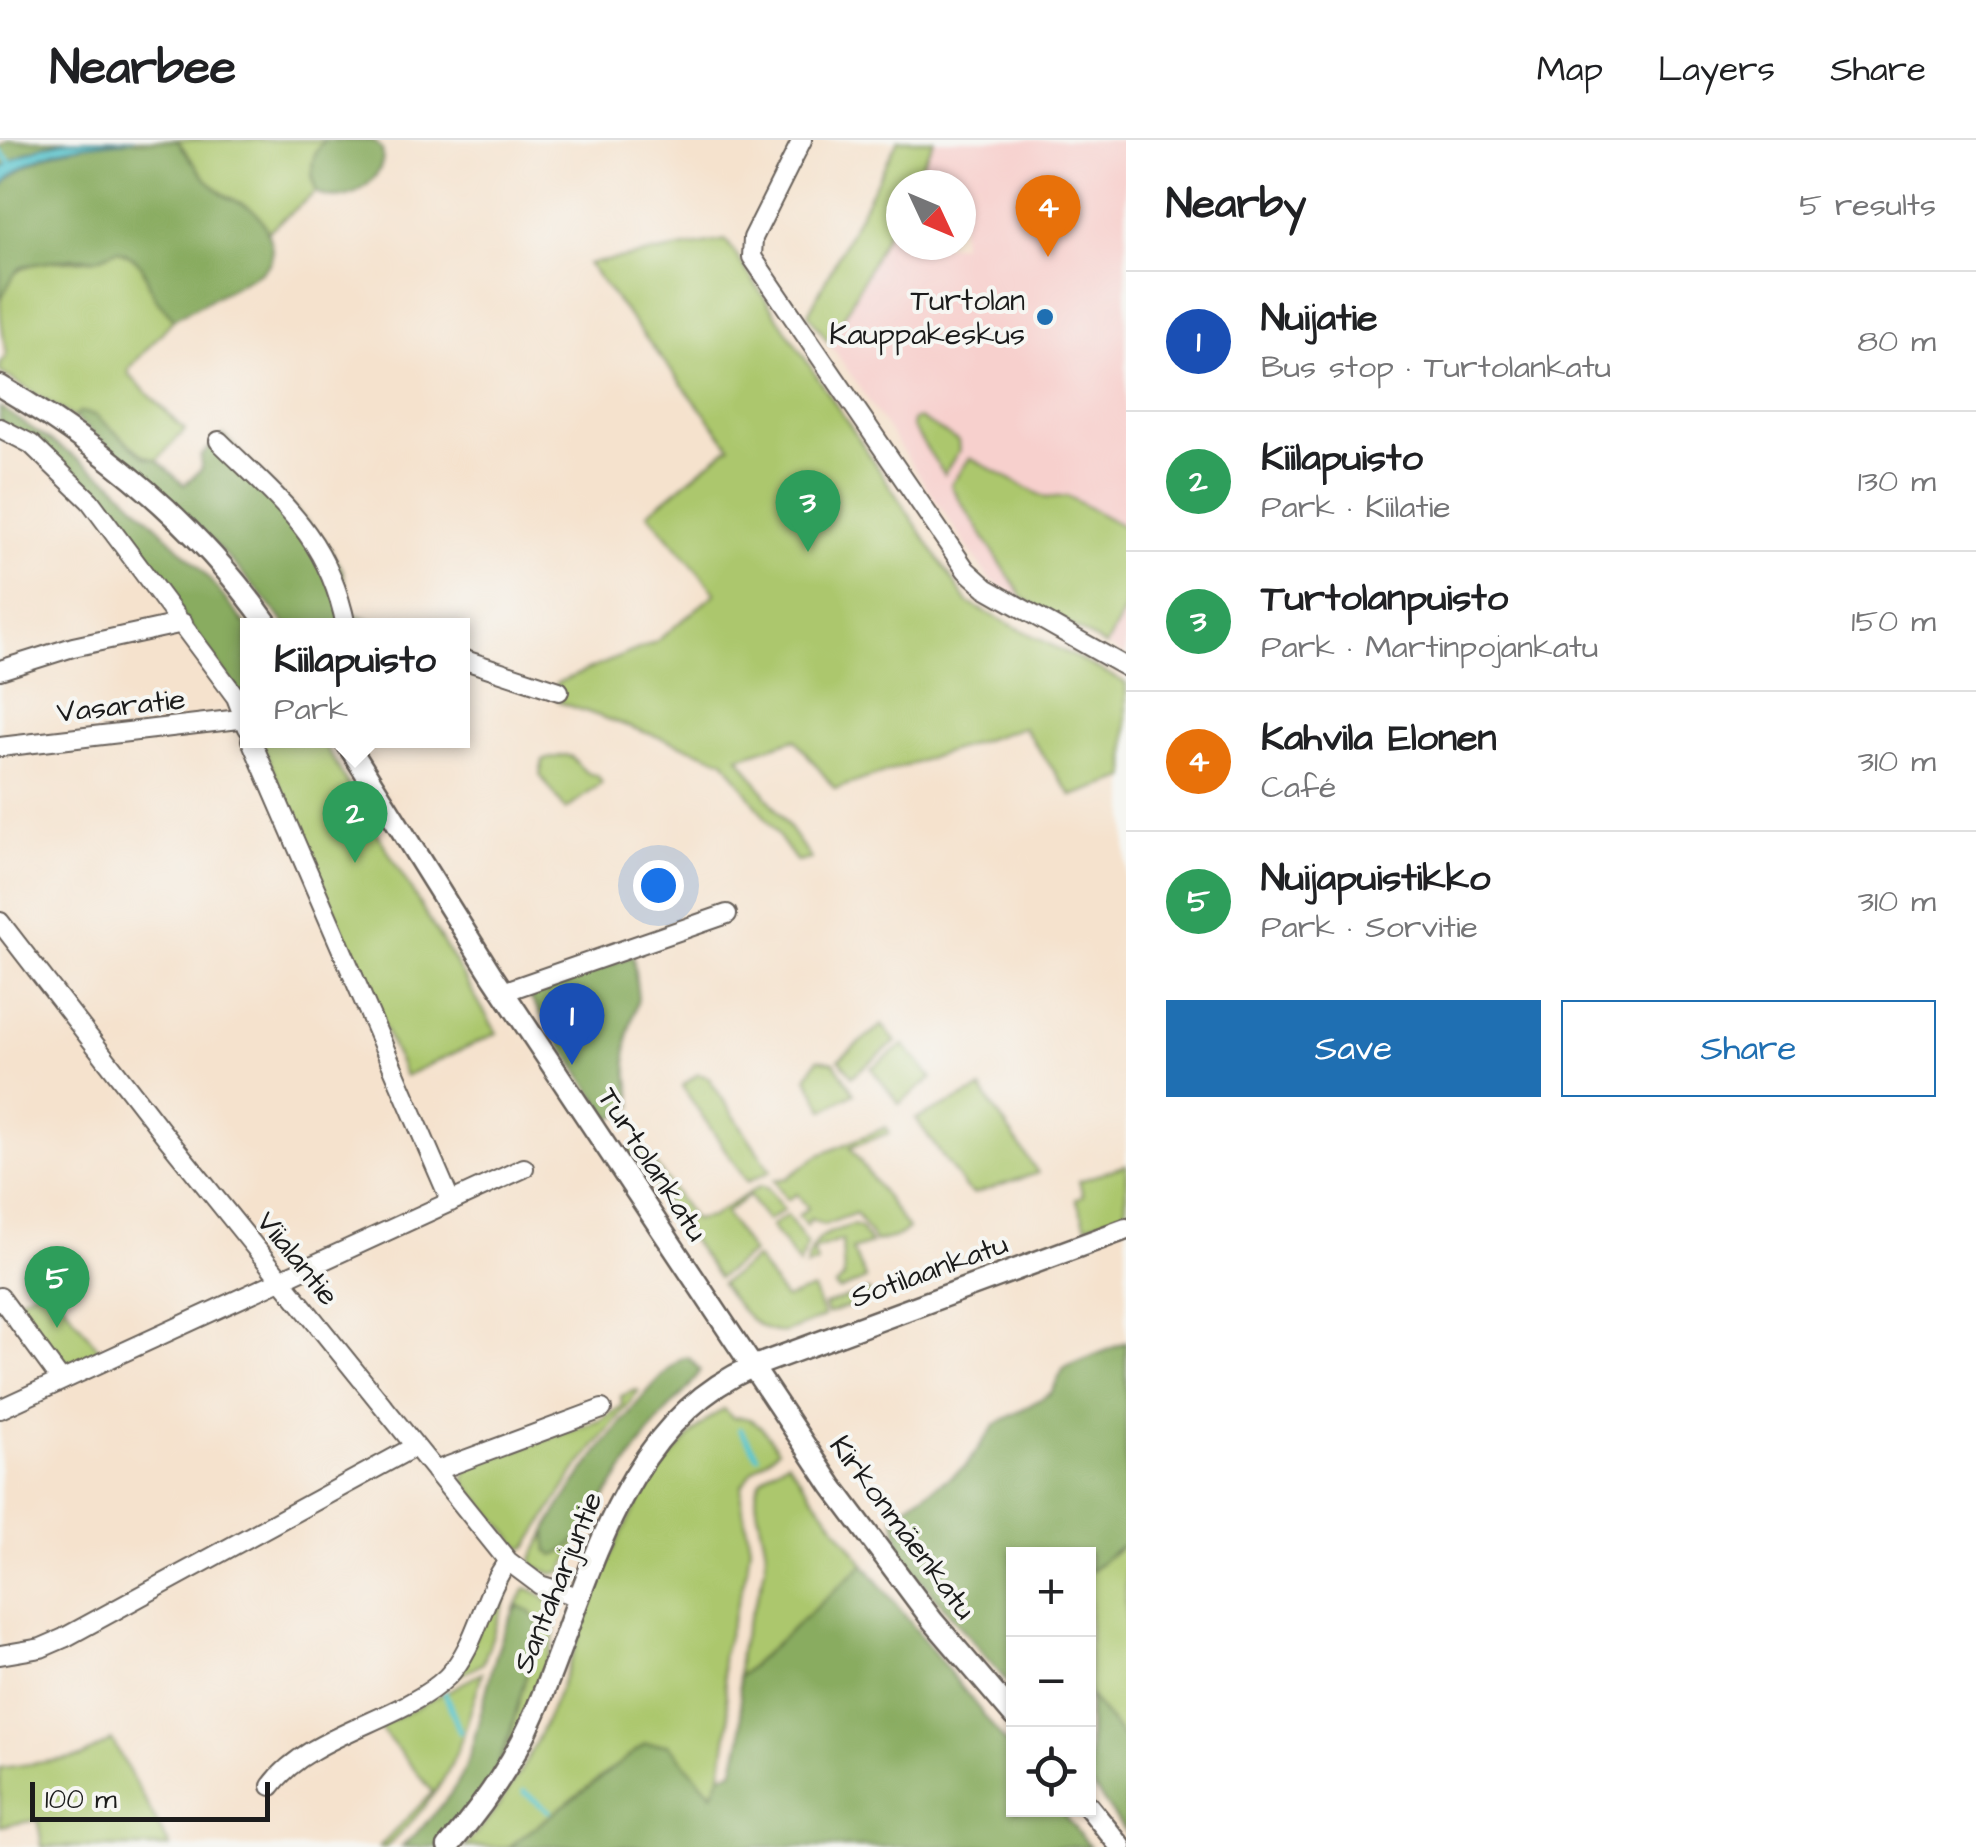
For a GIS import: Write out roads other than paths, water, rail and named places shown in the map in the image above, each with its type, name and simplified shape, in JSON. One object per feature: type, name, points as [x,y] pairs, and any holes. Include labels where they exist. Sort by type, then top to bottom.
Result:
[{"type":"main road","points":[[0,386],[125,470],[212,555],[263,618]]},
{"type":"main road","name":"Turtolankatu","points":[[350,748],[503,992],[752,1367]]},
{"type":"main road","name":"Sotilaankatu","points":[[752,1367],[1126,1229]]},
{"type":"main road","name":"Santaharjuntie","points":[[448,1847],[486,1802],[525,1735],[622,1500],[652,1450],[702,1396],[752,1367]]},
{"type":"main road","name":"Kirkonmäenkatu","points":[[752,1367],[865,1531],[932,1620],[1006,1707]]},
{"type":"main road","points":[[1096,1816],[1121,1847]]},
{"type":"street","points":[[802,140],[752,238],[752,257],[966,570],[986,588],[1126,667]]},
{"type":"street","points":[[0,428],[32,444],[90,500],[240,706]]},
{"type":"street","points":[[219,441],[291,512],[322,552],[335,581],[344,618]]},
{"type":"street","points":[[0,670],[72,646],[183,623]]},
{"type":"street","points":[[470,662],[559,692]]},
{"type":"street","name":"Vasaratie","points":[[0,746],[240,723]]},
{"type":"street","points":[[254,748],[451,1202]]},
{"type":"street","points":[[503,992],[727,914]]},
{"type":"street","name":"Viialantie","points":[[0,922],[280,1280],[508,1561],[540,1586],[579,1597]]},
{"type":"street","points":[[0,1409],[524,1168]]},
{"type":"street","points":[[0,1297],[60,1380]]},
{"type":"street","points":[[436,1472],[602,1409]]},
{"type":"street","points":[[0,1655],[42,1648],[64,1638],[414,1447]]},
{"type":"street","points":[[271,1786],[311,1752],[444,1680],[466,1649],[508,1561]]},
{"type":"water","points":[[70,140],[134,140],[79,146],[44,156],[27,164],[0,189],[0,170],[8,164],[33,150]]},
{"type":"waterway","points":[[0,152],[12,164]]},
{"type":"waterway","points":[[740,1429],[758,1456]]},
{"type":"waterway","points":[[445,1693],[460,1732]]},
{"type":"waterway","points":[[524,1792],[549,1811]]},
{"type":"place","name":"Kahvila Elonen","points":[[1048,257]]},
{"type":"place","name":"Turtolan Kauppakeskus","points":[[1045,317]]},
{"type":"place","name":"Turtolanpuisto","points":[[808,552]]},
{"type":"place","name":"Kiilapuisto","points":[[355,863]]},
{"type":"place","name":"Nuijatie","points":[[572,1065]]},
{"type":"place","name":"Nuijapuistikko","points":[[57,1328]]}]
